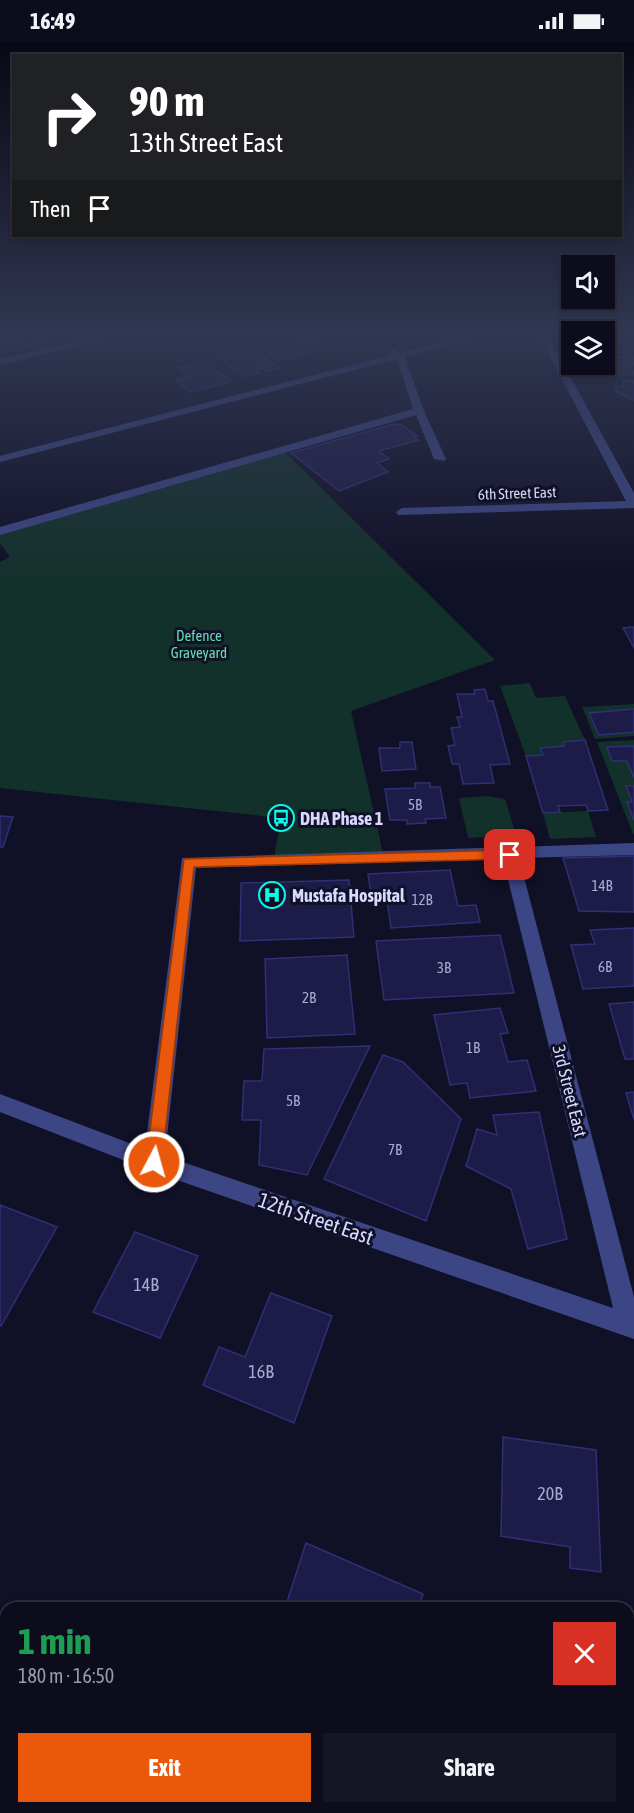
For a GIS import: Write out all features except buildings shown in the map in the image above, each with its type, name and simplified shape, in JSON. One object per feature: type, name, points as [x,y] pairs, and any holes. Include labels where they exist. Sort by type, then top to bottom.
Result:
[{"type":"street","points":[[0,451],[140,417]]},
{"type":"street","points":[[0,459],[159,417]]},
{"type":"street","points":[[0,531],[399,417]]},
{"type":"street","points":[[421,417],[440,459]]},
{"type":"street","points":[[587,417],[634,504]]},
{"type":"street","name":"6th Street East","points":[[402,512],[634,504]]},
{"type":"street","points":[[154,1162],[188,862],[510,855],[634,849]]},
{"type":"street","name":"3rd Street East","points":[[510,855],[632,1327]]},
{"type":"street","name":"12th Street East","points":[[0,1103],[154,1162],[632,1327]]},
{"type":"green space","name":"Defence Graveyard","points":[[283,450],[495,660],[351,711],[384,858],[274,857],[281,818],[0,788],[0,562],[10,557],[0,543],[0,531]]},
{"type":"green space","points":[[530,683],[536,698],[565,696],[585,740],[563,742],[564,746],[540,748],[543,755],[526,756],[500,686]]},
{"type":"green space","points":[[634,704],[634,736],[595,739],[582,707]]},
{"type":"green space","points":[[634,740],[634,834],[633,834],[597,742]]},
{"type":"green space","points":[[488,796],[505,799],[516,835],[468,838],[459,798]]},
{"type":"green space","points":[[588,811],[596,837],[550,839],[543,813]]},
{"type":"place","name":"DHA Phase 1","points":[[281,818]]},
{"type":"place","name":"Mustafa Hospital","points":[[272,895]]},
{"type":"route","points":[[154,1162],[188,862],[510,855]]}]
